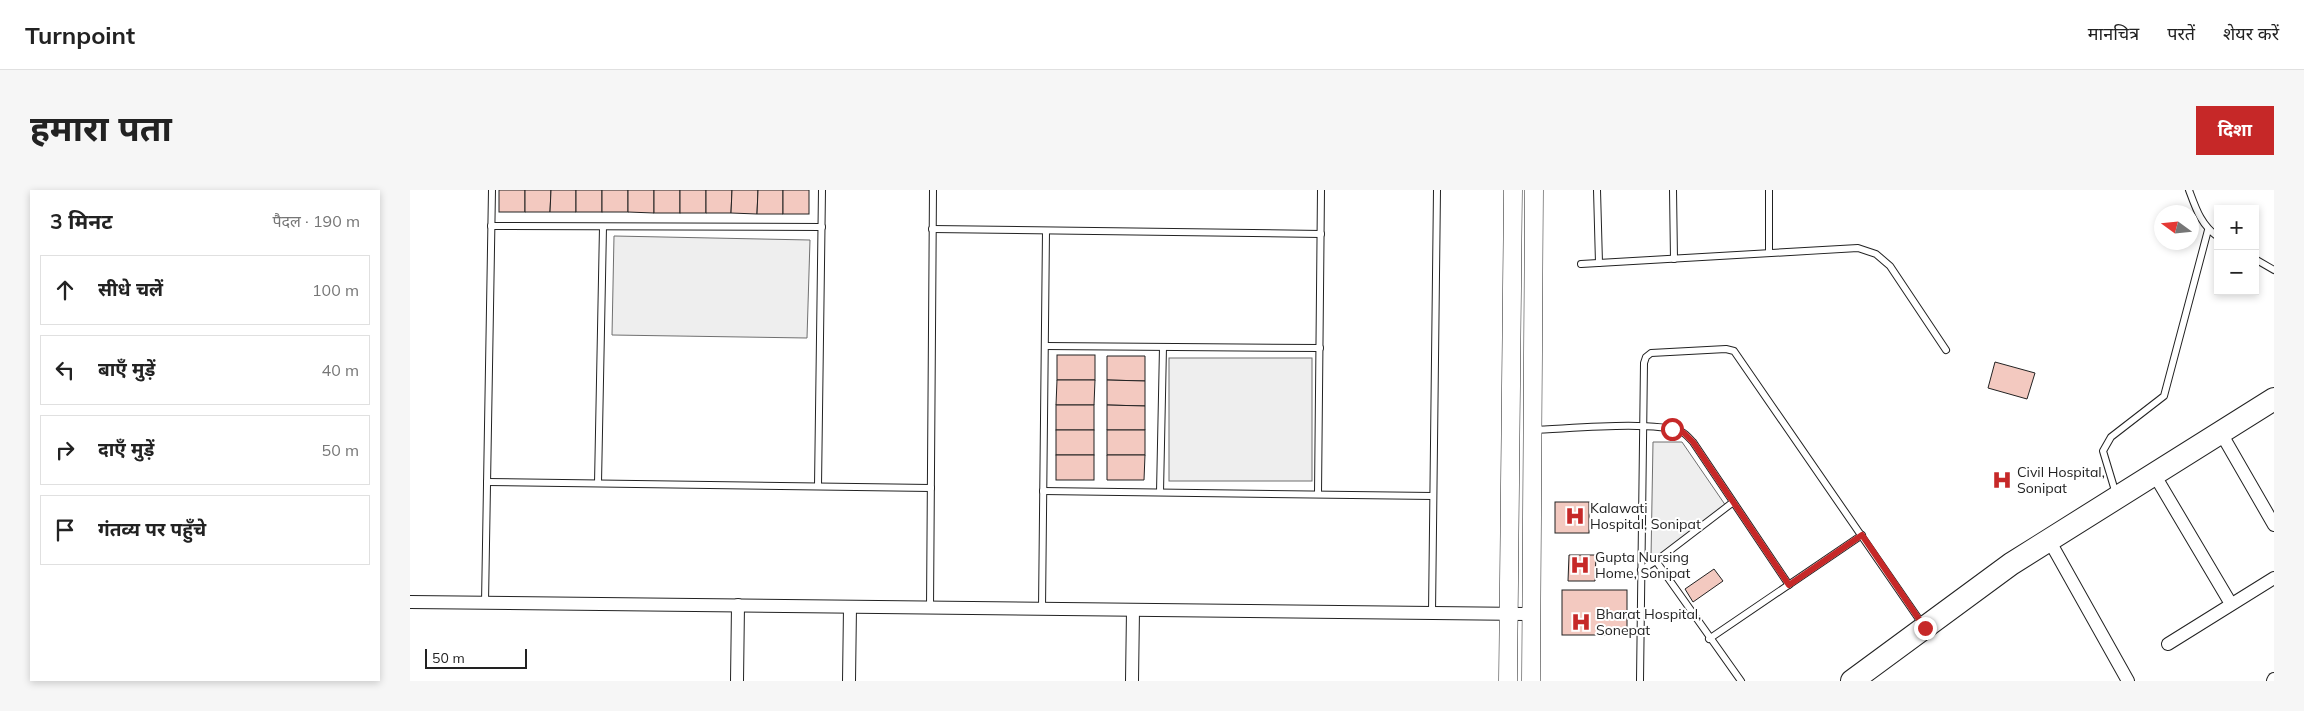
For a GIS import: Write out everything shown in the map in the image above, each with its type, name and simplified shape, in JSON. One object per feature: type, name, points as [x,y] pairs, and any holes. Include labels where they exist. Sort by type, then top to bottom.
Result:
[{"type":"highway","points":[[1852,681],[2011,564],[2274,399]]},
{"type":"street","points":[[1508,681],[1513,190]]},
{"type":"street","points":[[1530,681],[1534,190]]},
{"type":"street","points":[[2220,433],[2274,525]]},
{"type":"street","points":[[2154,474],[2232,604]]},
{"type":"street","points":[[2049,540],[2128,681]]},
{"type":"street","points":[[2168,644],[2274,578]]},
{"type":"street","points":[[410,602],[1531,614]]},
{"type":"street","points":[[737,681],[738,605]]},
{"type":"street","points":[[849,681],[850,607]]},
{"type":"street","points":[[1132,681],[1133,610]]},
{"type":"lane","points":[[485,603],[492,190]]},
{"type":"lane","points":[[818,486],[822,190]]},
{"type":"lane","points":[[930,608],[933,190]]},
{"type":"lane","points":[[1318,494],[1321,190]]},
{"type":"lane","points":[[1432,613],[1437,190]]},
{"type":"lane","points":[[1597,190],[1599,263]]},
{"type":"lane","points":[[1673,190],[1674,259]]},
{"type":"lane","points":[[1769,190],[1769,254]]},
{"type":"lane","points":[[2190,190],[2198,214],[2208,230],[2214,234]]},
{"type":"lane","points":[[491,226],[822,227]]},
{"type":"lane","points":[[598,484],[603,227]]},
{"type":"lane","points":[[932,229],[1321,234]]},
{"type":"lane","points":[[2118,497],[2103,451],[2111,437],[2164,396],[2208,230]]},
{"type":"lane","points":[[1042,609],[1046,231]]},
{"type":"lane","points":[[1581,264],[1858,248],[1876,254],[1890,266],[1946,350]]},
{"type":"lane","points":[[2259,261],[2274,270]]},
{"type":"lane","points":[[1045,346],[1320,348]]},
{"type":"lane","points":[[1160,492],[1162,347]]},
{"type":"lane","points":[[1640,681],[1644,363],[1646,357],[1651,353],[1726,349],[1734,351],[1925,628]]},
{"type":"lane","points":[[1532,430],[1644,427],[1672,429],[1684,433],[1693,442],[1732,503],[1789,585]]},
{"type":"lane","points":[[487,482],[931,488]]},
{"type":"lane","points":[[1043,490],[1433,496]]},
{"type":"lane","points":[[1641,570],[1656,562],[1732,503]]},
{"type":"lane","points":[[1710,639],[1862,535]]},
{"type":"lane","points":[[1656,562],[1741,681]]},
{"type":"shaded area","points":[[614,236],[810,240],[807,338],[612,335]]},
{"type":"shaded area","points":[[1169,358],[1312,358],[1312,481],[1169,481]]},
{"type":"shaded area","points":[[1653,442],[1682,442],[1726,506],[1662,562],[1651,558]]},
{"type":"building","points":[[499,190],[525,190],[525,212],[499,212]]},
{"type":"building","points":[[525,190],[551,190],[550,212],[525,212]]},
{"type":"building","points":[[551,190],[576,190],[576,212],[550,212]]},
{"type":"building","points":[[576,190],[602,190],[602,212],[576,212]]},
{"type":"building","points":[[602,190],[628,190],[628,212],[602,212]]},
{"type":"building","points":[[628,190],[654,190],[654,213],[628,212]]},
{"type":"building","points":[[654,190],[680,190],[680,213],[654,213]]},
{"type":"building","points":[[680,190],[706,190],[706,213],[680,213]]},
{"type":"building","points":[[706,190],[732,190],[731,213],[706,213]]},
{"type":"building","points":[[732,190],[758,190],[757,214],[731,213]]},
{"type":"building","points":[[758,190],[783,190],[783,214],[757,214]]},
{"type":"building","points":[[783,190],[809,190],[809,214],[783,214]]},
{"type":"building","points":[[1057,355],[1095,355],[1095,380],[1057,380]]},
{"type":"building","points":[[1107,356],[1145,356],[1145,381],[1107,380]]},
{"type":"building","points":[[1995,362],[2035,373],[2027,399],[1988,388]]},
{"type":"building","points":[[1057,380],[1095,380],[1094,405],[1056,405]]},
{"type":"building","points":[[1107,380],[1145,381],[1145,406],[1107,405]]},
{"type":"building","points":[[1056,405],[1094,405],[1094,430],[1056,430]]},
{"type":"building","points":[[1107,405],[1145,406],[1145,430],[1107,430]]},
{"type":"building","points":[[1056,430],[1094,430],[1094,455],[1056,455]]},
{"type":"building","points":[[1107,430],[1145,430],[1145,455],[1107,455]]},
{"type":"building","points":[[1056,455],[1094,455],[1094,480],[1056,480]]},
{"type":"building","points":[[1107,455],[1145,455],[1144,480],[1107,480]]},
{"type":"building","points":[[1555,502],[1589,502],[1589,533],[1555,533]]},
{"type":"building","points":[[1569,555],[1596,555],[1595,581],[1568,581]]},
{"type":"building","points":[[1714,569],[1723,581],[1693,602],[1685,589]]},
{"type":"building","points":[[1562,590],[1627,590],[1627,635],[1562,635]]},
{"type":"place","name":"Civil Hospital, Sonipat","points":[[2002,480]]},
{"type":"place","name":"Kalawati Hospital, Sonipat","points":[[1575,516]]},
{"type":"place","name":"Gupta Nursing Home, Sonipat","points":[[1580,565]]},
{"type":"place","name":"Bharat Hospital, Sonepat","points":[[1581,622]]},
{"type":"route","points":[[1672,429],[1684,433],[1693,442],[1732,503],[1789,585],[1862,535],[1925,628]]}]
